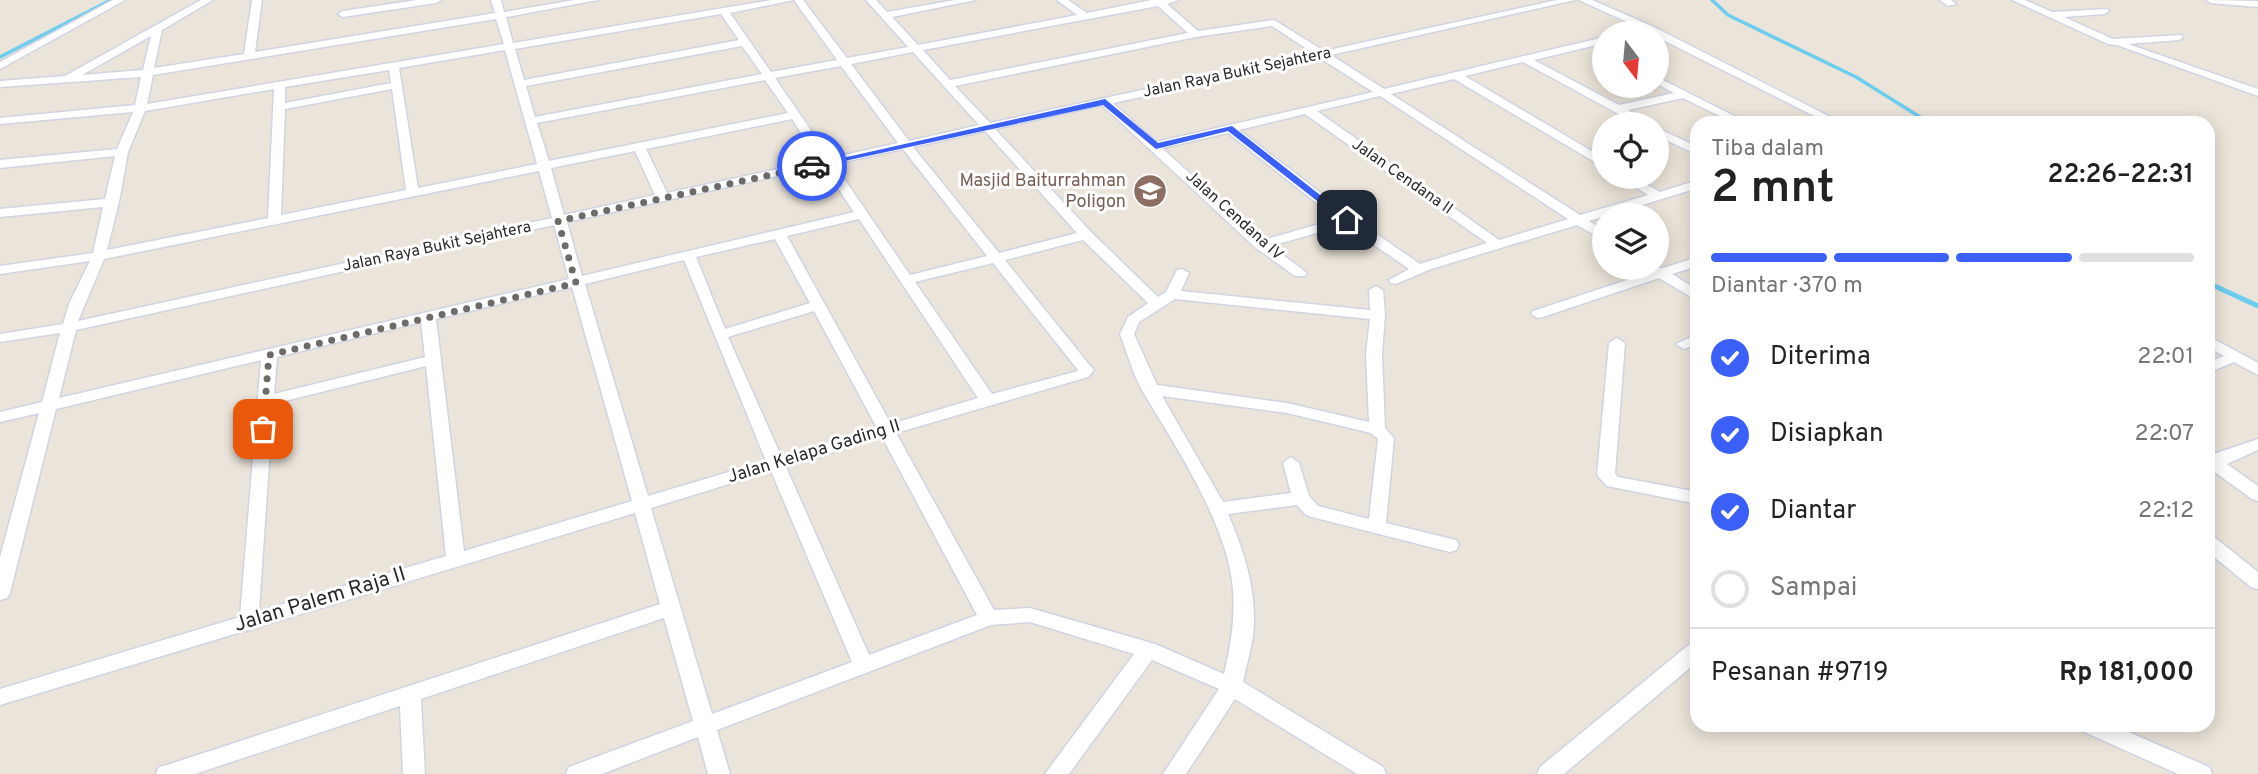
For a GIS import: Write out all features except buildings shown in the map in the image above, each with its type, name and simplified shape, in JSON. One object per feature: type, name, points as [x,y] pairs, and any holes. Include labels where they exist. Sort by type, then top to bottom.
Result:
[{"type":"street","points":[[0,66],[120,0]]},
{"type":"street","points":[[64,80],[208,0]]},
{"type":"street","points":[[249,57],[257,0]]},
{"type":"street","points":[[343,0],[344,41]]},
{"type":"street","points":[[343,14],[436,0]]},
{"type":"street","points":[[496,0],[719,774]]},
{"type":"street","points":[[0,85],[146,73],[593,0]]},
{"type":"street","points":[[0,121],[140,108],[789,0]]},
{"type":"street","points":[[798,0],[906,145],[996,257]]},
{"type":"street","points":[[871,0],[1086,235],[1156,303]]},
{"type":"street","points":[[885,15],[971,0]]},
{"type":"street","points":[[1062,0],[1084,16]]},
{"type":"street","points":[[530,121],[1174,0]]},
{"type":"street","name":"Jalan Raya Bukit Sejahtera","points":[[0,338],[69,327],[1570,0]]},
{"type":"street","points":[[1584,0],[1632,21]]},
{"type":"street","points":[[2017,0],[2115,43],[2258,93]]},
{"type":"street","points":[[2049,15],[2100,12],[2082,0]]},
{"type":"street","points":[[2211,0],[2258,4]]},
{"type":"street","points":[[1158,1],[1196,34]]},
{"type":"street","points":[[724,11],[988,400]]},
{"type":"street","points":[[948,84],[1196,34],[1270,22],[1592,229]]},
{"type":"street","points":[[0,593],[69,327],[76,304],[99,256],[122,152],[140,108],[157,30]]},
{"type":"street","points":[[2115,43],[2178,37]]},
{"type":"street","points":[[1670,39],[1822,116]]},
{"type":"street","points":[[519,84],[746,43]]},
{"type":"street","points":[[1156,146],[1592,43]]},
{"type":"street","points":[[1588,44],[1592,46]]},
{"type":"street","points":[[1525,59],[1623,112]]},
{"type":"street","points":[[394,67],[413,193]]},
{"type":"street","points":[[1455,75],[1592,156]]},
{"type":"street","points":[[279,107],[397,85]]},
{"type":"street","points":[[274,221],[280,86]]},
{"type":"street","points":[[1670,86],[1728,116]]},
{"type":"street","points":[[1617,109],[1685,94]]},
{"type":"street","name":"Jalan Cendana IV","points":[[1105,102],[1261,244],[1300,273]]},
{"type":"street","name":"Jalan Cendana II","points":[[1307,110],[1497,244]]},
{"type":"street","points":[[0,270],[99,256],[795,115]]},
{"type":"street","points":[[1229,128],[1347,220],[1419,269]]},
{"type":"street","points":[[1669,137],[1690,148]]},
{"type":"street","points":[[639,147],[663,198]]},
{"type":"street","points":[[0,164],[122,152]]},
{"type":"street","points":[[1396,279],[1497,244],[1690,186]]},
{"type":"street","points":[[1646,189],[1658,196]]},
{"type":"street","points":[[0,213],[113,202]]},
{"type":"street","points":[[0,416],[48,407],[863,214]]},
{"type":"street","points":[[1261,244],[1347,220]]},
{"type":"street","points":[[779,234],[989,618]]},
{"type":"street","points":[[907,280],[1086,235]]},
{"type":"street","points":[[689,256],[720,335],[864,667]]},
{"type":"street","name":"Jalan Kelapa Gading II","points":[[641,504],[988,400],[1079,376],[1086,370],[996,257]]},
{"type":"street","points":[[1669,267],[1690,263]]},
{"type":"street","points":[[1172,294],[1182,273]]},
{"type":"street","points":[[1669,278],[1690,292]]},
{"type":"street","points":[[1538,314],[1629,280]]},
{"type":"street","points":[[1376,290],[1378,315],[1374,354],[1377,429]]},
{"type":"street","points":[[1174,774],[1232,686],[1246,624],[1244,583],[1235,546],[1219,509],[1149,389],[1127,334],[1133,320],[1172,294],[1378,315]]},
{"type":"street","points":[[720,335],[818,305]]},
{"type":"street","points":[[428,317],[456,559]]},
{"type":"street","points":[[1617,343],[1607,478],[1613,482],[1690,496]]},
{"type":"street","points":[[2215,344],[2258,370]]},
{"type":"street","points":[[249,622],[269,355]]},
{"type":"street","points":[[2215,365],[2235,356]]},
{"type":"street","points":[[265,401],[433,360]]},
{"type":"street","points":[[1149,389],[1287,408],[1377,429],[1385,438],[1377,527]]},
{"type":"street","points":[[2215,461],[2258,444]]},
{"type":"street","points":[[1291,463],[1305,505],[1321,515],[1450,545]]},
{"type":"street","points":[[2215,466],[2258,495]]},
{"type":"street","points":[[1219,509],[1301,498]]},
{"type":"street","name":"Jalan Palem Raja II","points":[[0,696],[641,504]]},
{"type":"street","points":[[2215,548],[2258,582]]},
{"type":"street","points":[[167,774],[671,608]]},
{"type":"street","points":[[577,774],[989,618],[1030,615],[1148,650],[1232,686],[1375,774]]},
{"type":"street","points":[[1056,774],[1148,650]]},
{"type":"street","points":[[1548,774],[1690,656]]},
{"type":"street","points":[[410,694],[414,774]]},
{"type":"street","points":[[2105,732],[2201,774]]},
{"type":"waterway","points":[[0,57],[111,0]]},
{"type":"waterway","points":[[1712,0],[1728,15],[1856,77],[1918,116]]},
{"type":"waterway","points":[[2215,286],[2258,306]]},
{"type":"way so far","points":[[263,429],[269,355],[576,283],[558,221],[812,166]]},
{"type":"place","name":"Masjid Baiturrahman Poligon","points":[[1150,191]]},
{"type":"route","points":[[812,166],[1105,102],[1156,146],[1229,128],[1347,220]]}]
